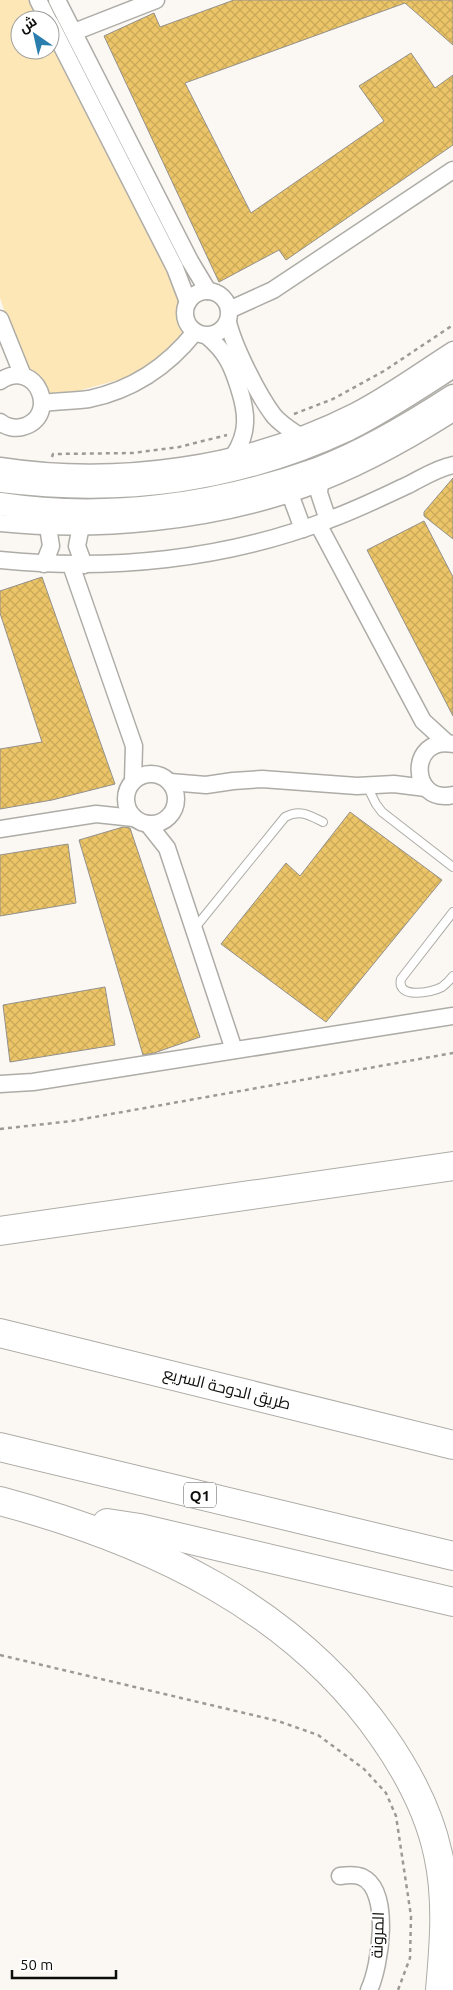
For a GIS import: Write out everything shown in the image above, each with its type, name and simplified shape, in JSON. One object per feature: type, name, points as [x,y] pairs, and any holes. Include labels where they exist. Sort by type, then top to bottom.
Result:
[{"type":"highway","points":[[0,1231],[453,1166]]},
{"type":"highway","name":"طريق الدوحة السريع","points":[[0,1333],[453,1445]]},
{"type":"highway","name":"Q1","points":[[0,1447],[453,1556]]},
{"type":"highway","points":[[0,1502],[53,1515],[140,1528],[453,1602]]},
{"type":"highway","points":[[53,1515],[126,1543],[173,1564],[240,1600],[291,1636],[330,1673],[367,1714],[415,1788],[428,1820],[438,1853],[443,1882],[444,1917],[440,1990]]},
{"type":"highway","points":[[444,1990],[453,1959]]},
{"type":"street","points":[[58,0],[192,266],[208,292]]},
{"type":"street","points":[[74,32],[156,0]]},
{"type":"street","points":[[60,43],[176,268],[188,302],[185,315],[186,322],[224,352],[230,362],[245,405],[246,416],[244,436],[234,455]]},
{"type":"street","points":[[42,403],[87,399],[122,390],[158,369],[201,334],[219,332],[228,316],[273,290],[453,170]]},
{"type":"street","points":[[188,302],[200,292],[208,292],[222,297],[237,348],[268,407],[283,426],[298,436]]},
{"type":"street","points":[[0,319],[23,376]]},
{"type":"street","points":[[0,466],[48,471],[113,472],[179,466],[234,455],[298,436],[352,412],[382,396],[453,350]]},
{"type":"street","points":[[0,481],[68,487],[142,486],[180,481],[252,466],[303,448],[350,428],[400,400],[453,366]]},
{"type":"street","points":[[0,377],[23,376],[31,380],[42,394],[41,412],[29,425],[12,428],[0,422]]},
{"type":"street","points":[[0,504],[35,508],[102,511],[144,508],[195,501],[242,491],[309,471],[341,458],[394,432],[453,396]]},
{"type":"street","points":[[0,523],[48,527],[134,523],[188,517],[290,494],[376,458],[424,432],[453,413]]},
{"type":"street","points":[[0,560],[78,565],[160,559],[216,552],[244,546],[316,525],[453,465]]},
{"type":"street","points":[[316,525],[321,503],[320,483]]},
{"type":"street","points":[[290,494],[316,525],[423,721],[450,743]]},
{"type":"street","points":[[81,526],[77,546],[78,565],[134,746],[130,786],[126,803],[167,848],[234,1050]]},
{"type":"street","points":[[44,564],[51,546],[51,536],[48,527]]},
{"type":"street","points":[[423,721],[422,782],[431,792],[450,797]]},
{"type":"street","points":[[394,784],[407,777],[434,746],[450,743]]},
{"type":"street","points":[[134,746],[176,792],[167,848]]},
{"type":"street","points":[[96,814],[112,804],[144,774],[206,785],[233,781],[262,780],[367,786],[394,784],[426,788]]},
{"type":"street","points":[[0,829],[96,814],[161,822],[206,785]]},
{"type":"street","points":[[0,1084],[33,1082],[453,1016]]},
{"type":"street","name":"المرونة","points":[[340,1876],[352,1875],[364,1878],[372,1886],[377,1897],[381,1920],[378,1957],[368,1990]]},
{"type":"lane","points":[[367,786],[382,812],[453,867]]},
{"type":"lane","points":[[194,929],[285,817],[296,812],[302,812],[323,822]]},
{"type":"lane","points":[[453,912],[403,976],[400,983],[401,988],[408,993],[430,991],[442,987],[453,976]]},
{"type":"path","points":[[0,1129],[72,1121],[453,1053]]},
{"type":"path","points":[[0,1655],[278,1721],[318,1736],[364,1769],[386,1793],[396,1816],[411,1916],[410,1958],[398,1990]]},
{"type":"shaded area","points":[[0,0],[30,0],[35,10],[10,10],[10,60],[60,60],[60,57],[125,180],[178,293],[179,318],[185,334],[140,374],[52,398],[23,365],[0,298]]},
{"type":"building","points":[[234,0],[453,0],[453,45],[405,3],[185,83],[251,213],[384,121],[359,86],[411,53],[435,88],[453,75],[453,145],[286,260],[279,250],[219,282],[104,36],[154,13],[160,27]]},
{"type":"building","points":[[453,478],[453,539],[424,516],[424,512]]},
{"type":"building","points":[[424,521],[453,577],[453,716],[367,550]]},
{"type":"building","points":[[42,577],[115,784],[52,800],[0,809],[0,749],[42,742],[0,613],[0,591]]},
{"type":"building","points":[[350,812],[442,880],[326,1022],[221,944],[286,863],[300,876]]},
{"type":"building","points":[[123,827],[130,828],[200,1037],[143,1055],[79,840]]},
{"type":"building","points":[[68,844],[76,903],[0,916],[0,855]]},
{"type":"building","points":[[105,987],[115,1045],[10,1062],[3,1005]]}]
